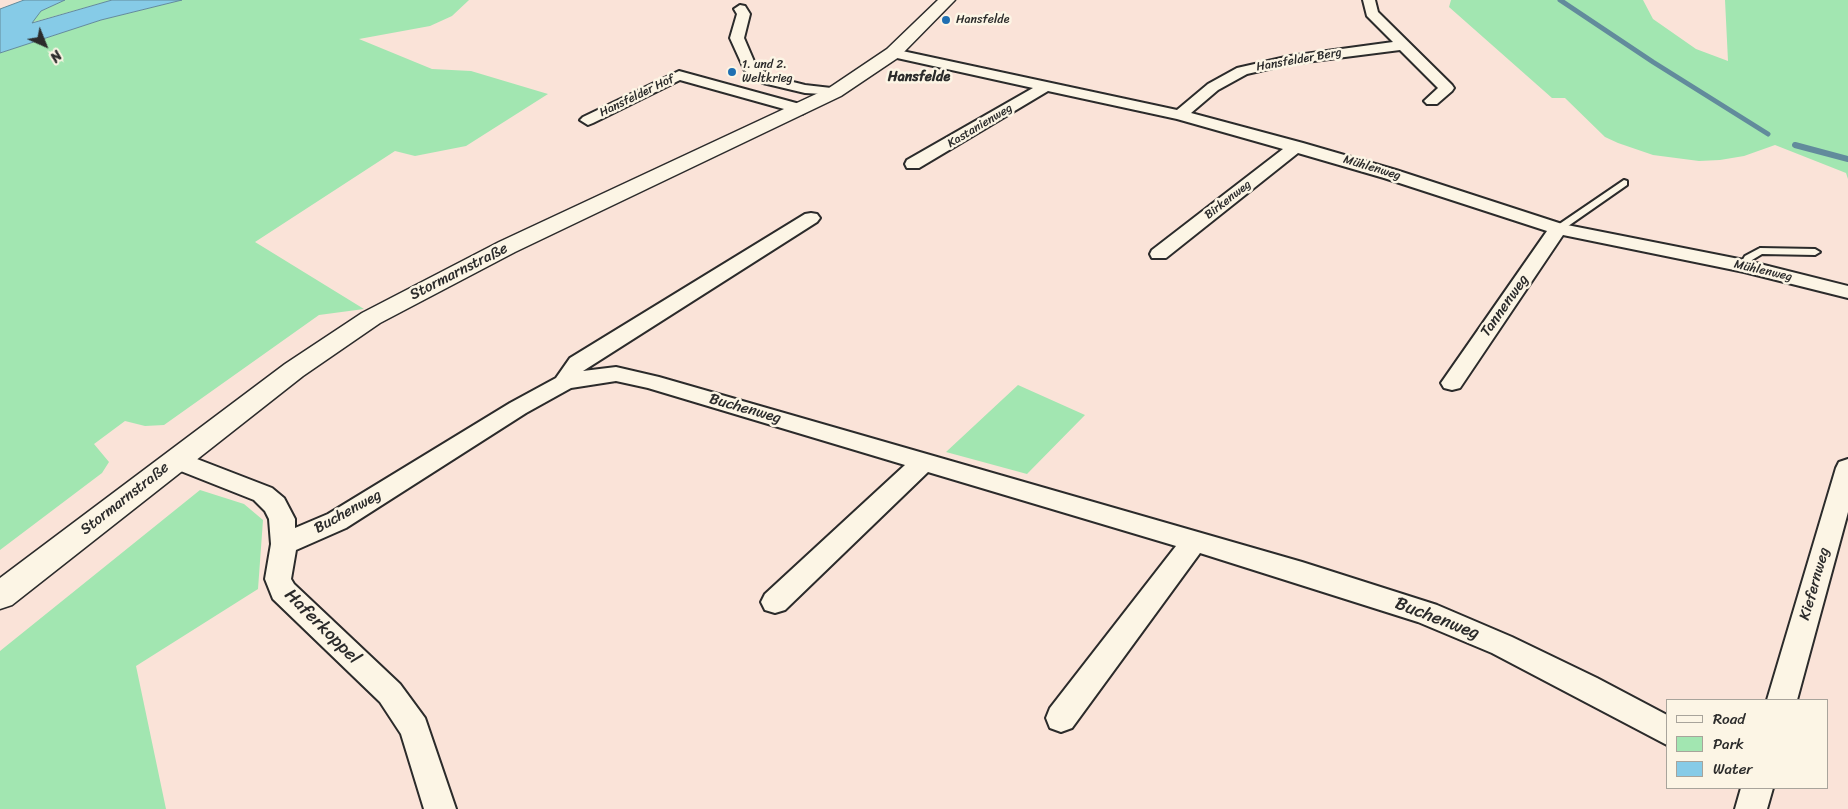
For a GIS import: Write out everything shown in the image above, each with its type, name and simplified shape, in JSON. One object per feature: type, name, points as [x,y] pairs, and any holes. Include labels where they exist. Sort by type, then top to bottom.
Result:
[{"type":"main road","name":"Stormarnstraße","points":[[0,596],[294,370],[371,318],[507,247],[835,92],[866,73],[893,52],[947,0]]},
{"type":"street","points":[[1369,0],[1372,13],[1447,88],[1432,101]]},
{"type":"street","points":[[740,9],[744,14],[737,38],[750,68],[768,80],[804,89],[835,92]]},
{"type":"street","name":"Hansfelder Berg","points":[[1180,114],[1214,87],[1242,71],[1290,60],[1403,45]]},
{"type":"street","name":"Mühlenweg","points":[[893,52],[1180,114],[1390,174],[1558,229],[1744,266],[1848,292]]},
{"type":"street","name":"Hansfelder Hof","points":[[588,120],[679,75],[802,109]]},
{"type":"street","name":"Kastanienweg","points":[[913,164],[1046,86]]},
{"type":"street","name":"Birkenweg","points":[[1159,254],[1297,146]]},
{"type":"street","name":"Buchenweg","points":[[564,383],[578,363],[811,218]]},
{"type":"street","name":"Tannenweg","points":[[1452,383],[1558,229]]},
{"type":"street","name":"Buchenweg","points":[[284,544],[337,521],[518,408],[564,383],[588,377],[616,374],[652,382],[1194,541],[1302,573],[1434,616],[1519,653],[1666,730]]},
{"type":"street","name":"Haferkoppel","points":[[176,460],[263,494],[275,505],[282,519],[284,544],[278,579],[283,591],[390,693],[414,728],[440,809]]},
{"type":"street","points":[[775,602],[924,462]]},
{"type":"street","name":"Kiefernweg","points":[[1782,699],[1848,468]]},
{"type":"street","points":[[1061,718],[1194,541]]},
{"type":"street","points":[[1751,809],[1757,789]]},
{"type":"lane","points":[[1558,229],[1624,183]]},
{"type":"lane","points":[[1744,266],[1748,258],[1760,251],[1815,252]]},
{"type":"green space","points":[[65,0],[112,0],[30,23],[41,11]]},
{"type":"green space","points":[[182,0],[469,0],[452,16],[430,26],[359,39],[432,69],[471,71],[548,94],[466,146],[415,156],[395,151],[255,242],[364,309],[319,315],[164,425],[145,426],[125,421],[94,444],[109,462],[102,473],[0,550],[0,53],[101,20]]},
{"type":"green space","points":[[1451,0],[1643,0],[1653,19],[1696,49],[1728,61],[1725,0],[1848,0],[1848,179],[1846,173],[1775,145],[1744,156],[1699,161],[1653,155],[1618,143],[1605,137],[1565,98],[1552,98],[1449,7]]},
{"type":"green space","points":[[1018,385],[1085,415],[1027,474],[946,452]]},
{"type":"green space","points":[[200,490],[244,504],[263,520],[258,589],[136,666],[166,809],[0,809],[0,651]]},
{"type":"water","points":[[24,0],[65,0],[41,11],[32,23],[112,0],[182,0],[101,20],[0,53],[0,9]]},
{"type":"waterway","points":[[1560,0],[1653,62],[1768,134]]},
{"type":"waterway","points":[[1795,145],[1848,159]]},
{"type":"place","name":"Hansfelde","points":[[946,20]]},
{"type":"place","name":"1. und 2. Weltkrieg","points":[[732,72]]},
{"type":"district","name":"Hansfelde","points":[[919,77]]}]
